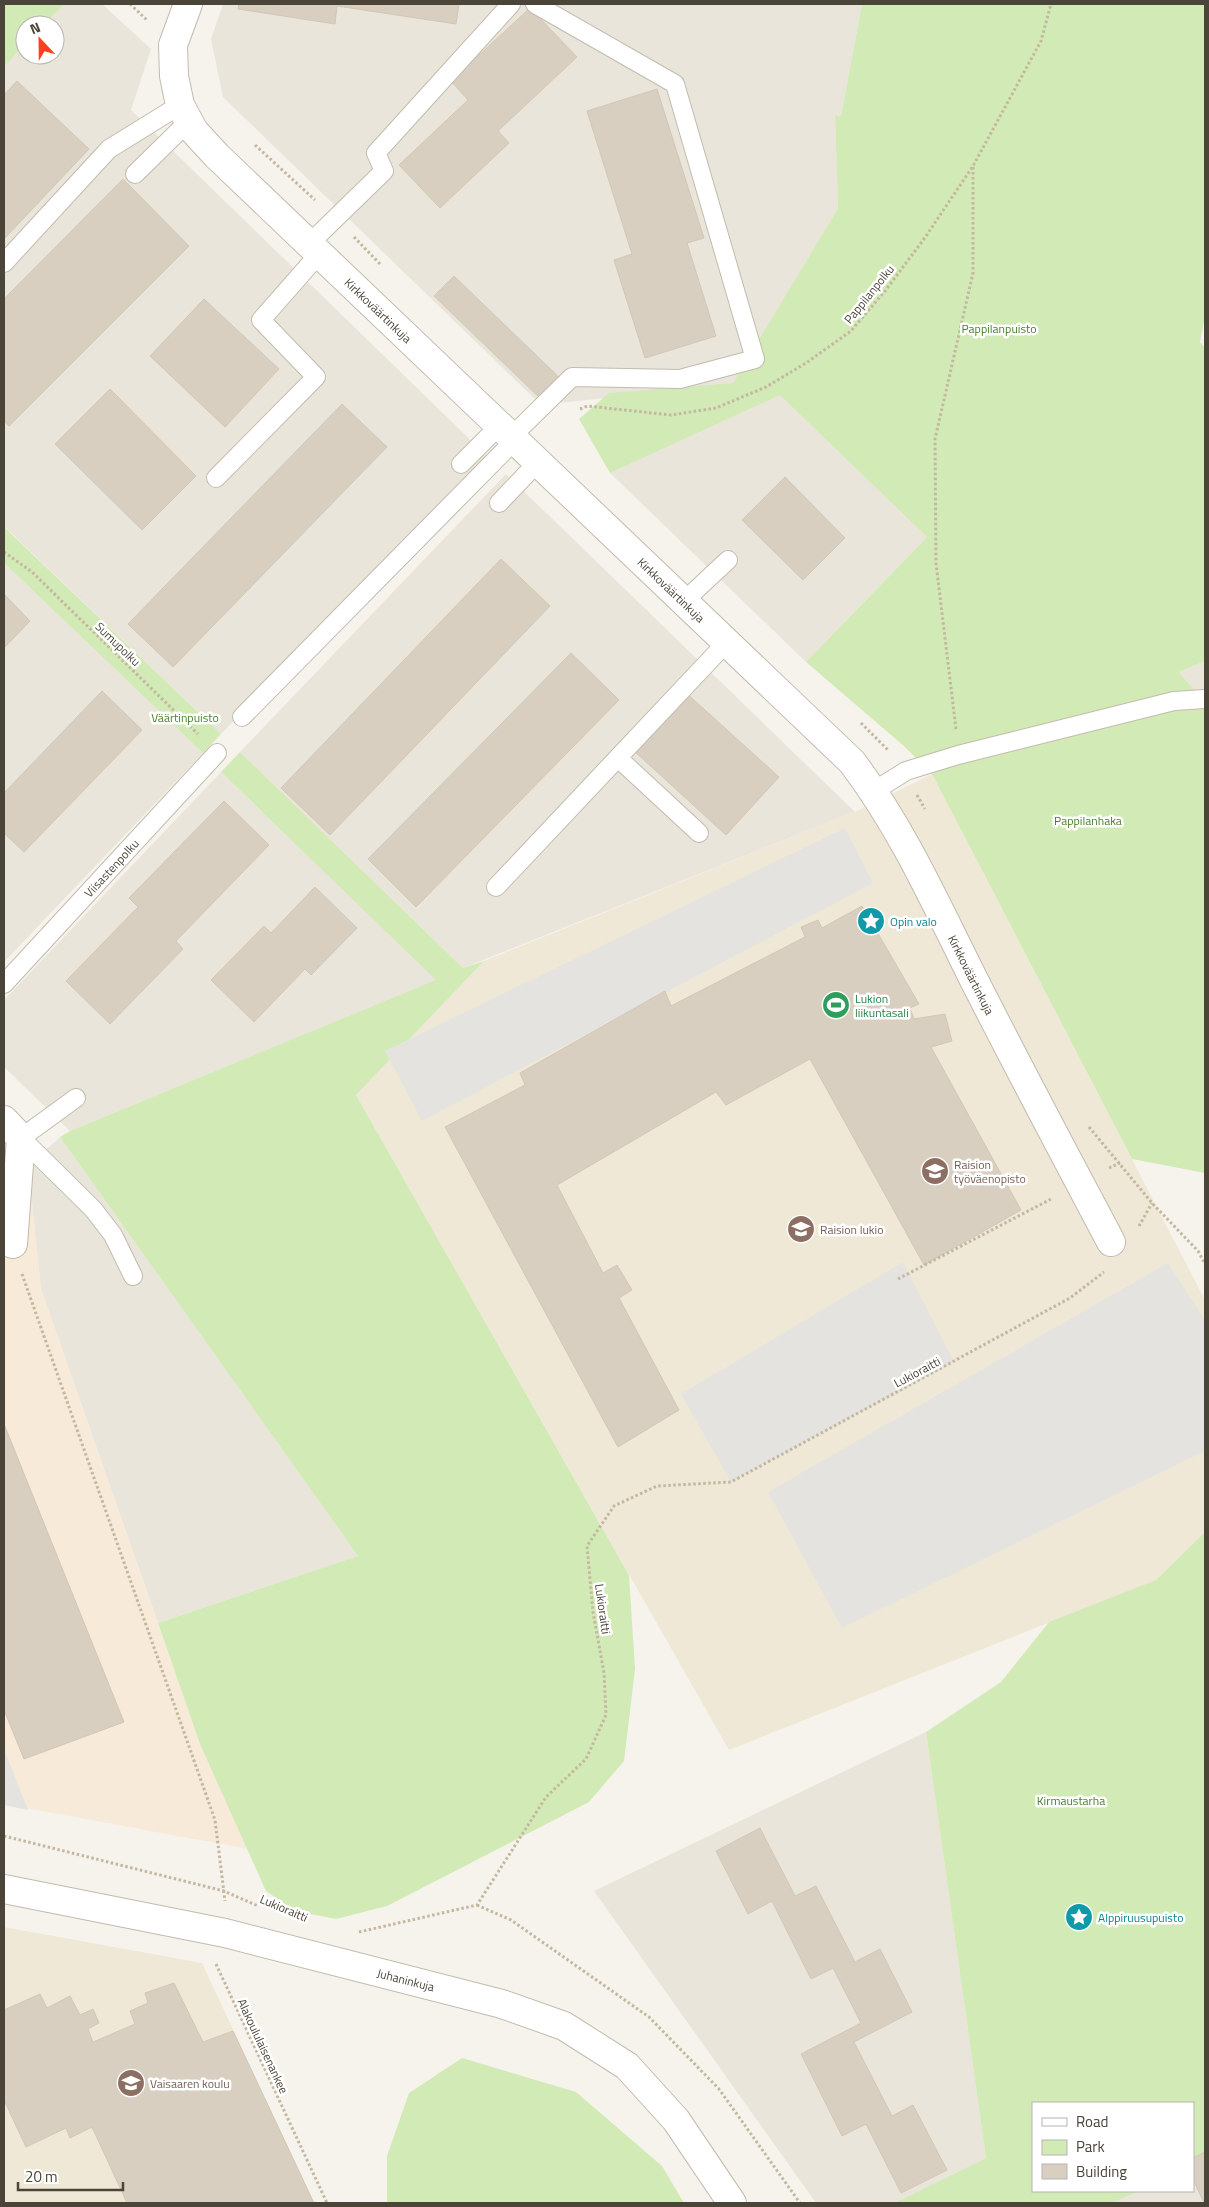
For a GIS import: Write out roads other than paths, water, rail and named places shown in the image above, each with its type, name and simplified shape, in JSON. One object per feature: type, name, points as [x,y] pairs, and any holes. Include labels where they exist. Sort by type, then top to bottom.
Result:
[{"type":"street","name":"Kirkkoväärtinkuja","points":[[188,4],[173,45],[174,76],[184,113],[194,131],[217,156],[537,463],[852,762],[874,791],[916,863],[1033,1095],[1111,1242]]},
{"type":"street","points":[[12,1129],[13,1244]]},
{"type":"street","name":"Juhaninkuja","points":[[4,1889],[225,1933],[502,2004],[564,2026],[627,2066],[676,2120],[732,2203]]},
{"type":"lane","points":[[216,478],[316,376],[262,320],[314,249],[384,172],[376,153],[511,4]]},
{"type":"lane","points":[[242,718],[508,435],[572,377],[680,379],[755,359],[675,84],[535,4]]},
{"type":"lane","points":[[135,174],[184,113]]},
{"type":"lane","points":[[4,263],[109,149],[184,113]]},
{"type":"lane","points":[[461,464],[508,435]]},
{"type":"lane","points":[[499,503],[537,463]]},
{"type":"lane","points":[[683,602],[728,560]]},
{"type":"lane","points":[[496,887],[726,642]]},
{"type":"lane","points":[[874,791],[906,771],[958,755],[1174,701],[1205,700]]},
{"type":"lane","name":"Viisastenpolku","points":[[4,984],[217,753]]},
{"type":"lane","points":[[618,758],[699,833]]},
{"type":"lane","points":[[76,1098],[12,1129],[93,1209],[113,1235],[132,1276]]},
{"type":"place","name":"Opin valo","points":[[871,921]]},
{"type":"place","name":"Lukion liikuntasali","points":[[836,1005]]},
{"type":"place","name":"Raision työväenopisto","points":[[935,1171]]},
{"type":"place","name":"Raision lukio","points":[[801,1229]]},
{"type":"place","name":"Alppiruusupuisto","points":[[1079,1917]]},
{"type":"place","name":"Vaisaaren koulu","points":[[131,2083]]},
{"type":"park label","name":"Pappilanpuisto","points":[[999,328]]},
{"type":"park label","name":"Väärtinpuisto","points":[[185,717]]},
{"type":"park label","name":"Pappilanhaka","points":[[1088,820]]},
{"type":"park label","name":"Kirmaustarha","points":[[1071,1800]]}]
